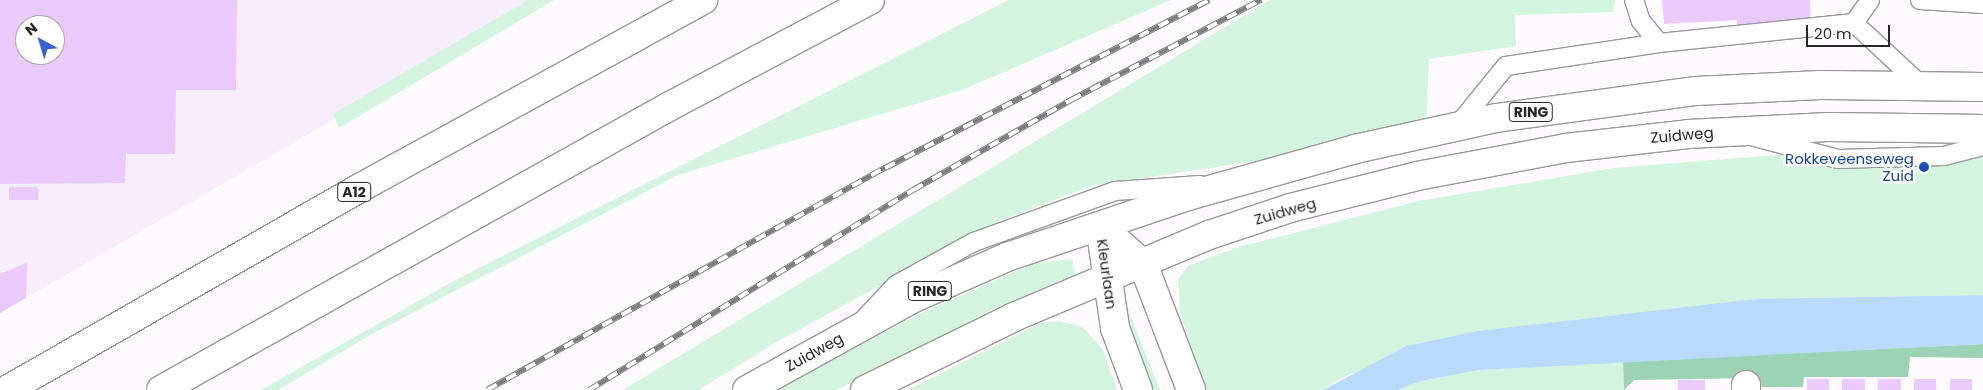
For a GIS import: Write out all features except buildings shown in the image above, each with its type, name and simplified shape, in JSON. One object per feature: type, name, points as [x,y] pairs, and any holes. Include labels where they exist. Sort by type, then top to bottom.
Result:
[{"type":"main road","name":"A12","points":[[7,390],[356,190],[703,0]]},
{"type":"main road","points":[[161,390],[670,106],[870,0]]},
{"type":"main road","name":"Zuidweg","points":[[747,390],[854,329],[983,267],[1230,183],[1458,125],[1696,91],[1921,85],[1983,86]]},
{"type":"main road","name":"Zuidweg","points":[[866,390],[974,334],[1107,277],[1261,217],[1417,176],[1609,142],[1734,131],[1983,129]]},
{"type":"main road","name":"Kleurlaan","points":[[1100,226],[1143,264],[1191,390]]},
{"type":"main road","name":"Kleurlaan","points":[[1100,226],[1115,328],[1138,390]]},
{"type":"lane","points":[[1634,0],[1641,21],[1659,43]]},
{"type":"lane","points":[[1854,23],[1870,0]]},
{"type":"lane","points":[[1920,0],[1983,4]]},
{"type":"lane","points":[[1458,125],[1506,66],[1659,43],[1854,23],[1921,85]]},
{"type":"lane","name":"Zuidweg","points":[[1734,131],[1789,149],[1838,159],[1944,156],[1983,146]]},
{"type":"lane","name":"Zuidweg","points":[[854,329],[896,285],[992,235],[1115,191],[1230,183]]},
{"type":"shaded area","points":[[0,0],[540,0],[0,313]]},
{"type":"green space","points":[[528,0],[554,0],[339,128],[333,114]]},
{"type":"green space","points":[[1009,0],[1171,0],[962,90],[678,175],[372,334],[278,390],[261,390],[459,278]]},
{"type":"green space","points":[[1270,0],[1615,0],[1613,12],[1515,15],[1516,46],[1429,59],[1426,120],[1262,160],[1091,186],[997,222],[780,340],[698,390],[623,390]]},
{"type":"green space","points":[[1983,150],[1983,295],[1756,299],[1349,374],[1323,390],[1205,390],[1180,312],[1178,279],[1189,265],[1242,246],[1419,201],[1613,168],[1801,153]]},
{"type":"green space","points":[[1072,259],[1075,274],[987,312],[837,390],[776,390],[917,315],[1035,263]]},
{"type":"green space","points":[[1125,302],[1160,390],[1151,390],[1124,316]]},
{"type":"green space","points":[[1060,321],[1083,327],[1103,350],[1117,390],[908,390],[1040,323]]},
{"type":"green space","points":[[1983,344],[1983,358],[1910,357],[1908,377],[1804,377],[1803,387],[1759,387],[1758,378],[1634,380],[1624,390],[1623,361]]},
{"type":"green space","points":[[1623,361],[1624,390],[1398,390],[1421,381],[1478,370]]},
{"type":"water","points":[[1983,295],[1983,344],[1478,370],[1421,381],[1398,390],[1323,390],[1406,346],[1478,331],[1756,299]]},
{"type":"railway","points":[[487,390],[885,168],[1209,0]]},
{"type":"railway","points":[[589,390],[913,190],[1071,100],[1261,0]]},
{"type":"place","name":"Rokkeveenseweg Zuid","points":[[1924,167]]}]
